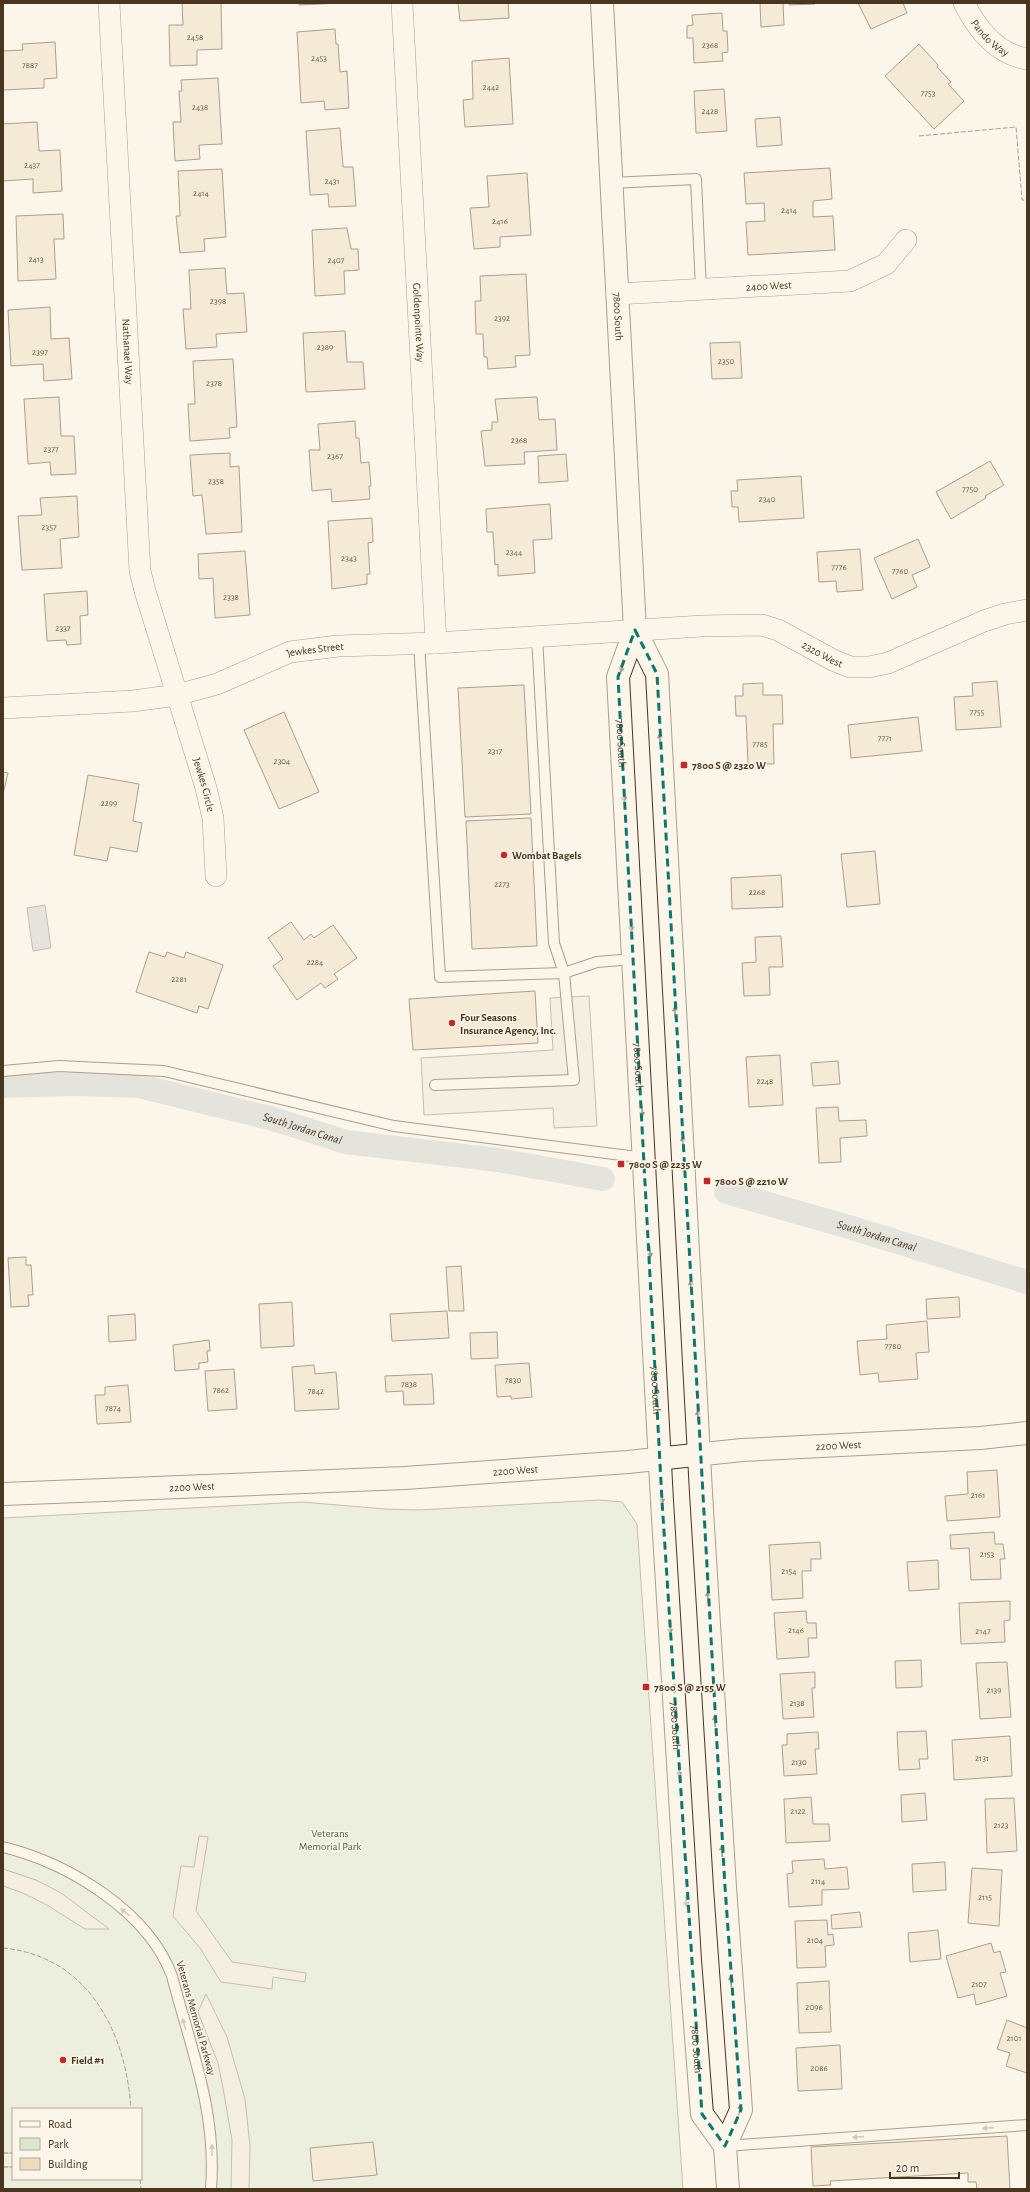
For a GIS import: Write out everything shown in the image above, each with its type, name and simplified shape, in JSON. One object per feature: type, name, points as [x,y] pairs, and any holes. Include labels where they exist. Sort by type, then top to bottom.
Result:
[{"type":"main road","name":"7800 South","points":[[602,3],[635,630],[618,677],[661,1459],[690,1960],[702,2114],[725,2146]]},
{"type":"main road","name":"7800 South","points":[[635,630],[657,674],[724,1880],[741,2110],[725,2146],[728,2189]]},
{"type":"main road","name":"2200 West","points":[[3,1494],[405,1478],[661,1459],[742,1450],[980,1438],[1027,1433]]},
{"type":"street","name":"Nathanael Way","points":[[108,3],[137,545],[145,591],[177,695]]},
{"type":"street","name":"Goldenpointe Way","points":[[402,3],[427,643]]},
{"type":"street","name":"Pando Way","points":[[964,3],[975,25],[1000,49],[1027,59]]},
{"type":"street","name":"2400 West","points":[[617,294],[850,281],[886,264],[906,240]]},
{"type":"street","name":"2320 West","points":[[635,630],[702,626],[762,625],[783,632],[833,660],[850,667],[869,667],[888,663],[984,620],[1027,610]]},
{"type":"street","name":"Jewkes Street","points":[[3,708],[133,701],[177,695],[217,684],[290,652],[338,646],[427,643],[635,630]]},
{"type":"street","name":"Jewkes Circle","points":[[177,695],[206,788],[213,818],[216,876]]},
{"type":"lane","points":[[611,183],[696,180],[701,290]]},
{"type":"lane","points":[[435,1085],[574,1080],[564,973],[554,943],[537,636]]},
{"type":"lane","points":[[427,643],[440,976],[564,973],[597,962],[633,959]]},
{"type":"lane","points":[[3,1071],[59,1066],[164,1071],[394,1126],[645,1158]]},
{"type":"lane","name":"Veterans Memorial Parkway","points":[[3,1847],[48,1863],[85,1882],[137,1921],[160,1950],[172,1976],[184,2024],[203,2086],[212,2140],[212,2189]]},
{"type":"lane","points":[[725,2146],[1027,2125]]},
{"type":"highlighted area","points":[[635,630],[657,674],[725,1887],[741,2110],[725,2146],[702,2114],[662,1501],[618,677]]},
{"type":"green space","name":"Veterans Memorial Park","points":[[600,1500],[622,1502],[637,1524],[683,2189],[3,2189],[3,1518],[302,1502],[385,1509],[418,1510]]},
{"type":"shaded area","points":[[45,905],[51,948],[33,951],[27,908]]},
{"type":"shaded area","points":[[589,996],[597,1126],[554,1128],[553,1108],[424,1115],[421,1058],[553,1050],[550,998]]},
{"type":"shaded area","points":[[199,1836],[208,1837],[196,1911],[232,1962],[306,1973],[305,1982],[273,1977],[272,1989],[221,1982],[200,1948],[173,1916],[181,1866],[194,1867]]},
{"type":"shaded area","points":[[3,1869],[36,1880],[61,1893],[109,1929],[85,1929],[47,1905],[23,1893],[3,1886]]},
{"type":"shaded area","points":[[206,1994],[227,2037],[245,2099],[250,2146],[249,2189],[231,2189],[232,2140],[223,2088],[218,2063],[198,2012]]},
{"type":"shaded area","points":[[3,2153],[12,2153],[12,2167],[3,2167]]},
{"type":"building","points":[[182,3],[221,3],[222,49],[197,50],[197,65],[170,66],[169,25],[183,25]]},
{"type":"building","points":[[299,3],[341,3],[299,5]]},
{"type":"building","points":[[458,3],[508,3],[509,18],[460,21]]},
{"type":"building","points":[[760,3],[783,3],[784,25],[761,27]]},
{"type":"building","points":[[789,3],[815,3],[815,4],[789,5]]},
{"type":"building","points":[[858,3],[903,3],[907,13],[871,29]]},
{"type":"building","points":[[722,13],[723,31],[727,31],[728,52],[722,53],[723,61],[694,63],[693,38],[687,38],[687,26],[693,25],[692,15]]},
{"type":"building","points":[[335,29],[336,44],[338,44],[340,72],[347,71],[349,108],[325,110],[324,101],[301,103],[297,32]]},
{"type":"building","points":[[55,42],[57,78],[44,79],[44,88],[3,90],[3,51],[23,50],[22,44]]},
{"type":"building","points":[[919,44],[951,82],[948,84],[964,101],[934,129],[885,76]]},
{"type":"building","points":[[509,58],[513,124],[465,127],[463,100],[473,99],[472,61]]},
{"type":"building","points":[[218,78],[222,144],[199,145],[200,159],[175,161],[173,122],[181,122],[179,91],[182,91],[181,80]]},
{"type":"building","points":[[724,89],[727,131],[696,133],[694,91]]},
{"type":"building","points":[[780,117],[782,145],[757,147],[755,119]]},
{"type":"building","points":[[37,122],[39,151],[60,150],[62,191],[33,193],[33,179],[3,181],[3,124]]},
{"type":"building","points":[[340,128],[343,167],[353,167],[356,206],[329,207],[328,194],[310,195],[306,131]]},
{"type":"building","points":[[830,168],[832,199],[813,201],[813,217],[833,216],[835,250],[748,255],[746,222],[765,221],[764,203],[746,204],[744,173]]},
{"type":"building","points":[[222,169],[226,237],[204,239],[205,251],[180,253],[176,216],[180,216],[178,171]]},
{"type":"building","points":[[527,173],[531,235],[500,237],[500,247],[474,249],[470,208],[489,207],[487,176]]},
{"type":"building","points":[[63,214],[64,239],[54,239],[56,279],[18,281],[16,216]]},
{"type":"building","points":[[347,228],[351,249],[358,249],[359,270],[344,271],[345,294],[315,296],[312,230]]},
{"type":"building","points":[[225,268],[227,294],[244,293],[247,332],[216,334],[217,347],[186,349],[183,309],[191,309],[189,270]]},
{"type":"building","points":[[526,274],[530,355],[515,356],[516,367],[488,369],[487,357],[484,357],[483,334],[476,334],[475,301],[481,301],[480,276]]},
{"type":"building","points":[[50,307],[51,339],[69,338],[72,379],[44,381],[43,364],[11,366],[8,310]]},
{"type":"building","points":[[345,331],[347,362],[363,362],[365,389],[306,392],[303,333]]},
{"type":"building","points":[[740,342],[742,378],[712,379],[710,343]]},
{"type":"building","points":[[233,359],[237,427],[229,428],[230,438],[190,441],[188,404],[195,404],[193,361]]},
{"type":"building","points":[[59,397],[61,436],[74,436],[76,474],[51,475],[50,462],[28,464],[24,399]]},
{"type":"building","points":[[537,397],[539,420],[555,419],[557,450],[524,452],[525,464],[485,466],[481,431],[492,430],[492,422],[498,422],[495,399]]},
{"type":"building","points":[[355,421],[356,438],[359,438],[361,463],[369,462],[371,486],[369,486],[370,499],[332,502],[331,489],[312,491],[309,450],[320,450],[318,424]]},
{"type":"building","points":[[230,453],[230,467],[239,466],[242,532],[206,534],[202,495],[193,496],[190,455]]},
{"type":"building","points":[[566,454],[568,481],[539,483],[538,456]]},
{"type":"building","points":[[990,461],[1004,485],[985,496],[986,498],[951,519],[936,492]]},
{"type":"building","points":[[801,476],[804,518],[739,522],[738,507],[732,507],[731,491],[738,491],[737,480]]},
{"type":"building","points":[[77,496],[79,537],[60,539],[62,568],[22,570],[18,516],[42,515],[40,498]]},
{"type":"building","points":[[550,504],[552,539],[533,540],[535,573],[498,576],[498,564],[495,565],[493,532],[487,532],[486,509]]},
{"type":"building","points":[[372,518],[373,542],[368,543],[370,574],[367,574],[367,584],[332,589],[328,521]]},
{"type":"building","points":[[918,539],[930,567],[912,575],[917,587],[892,599],[874,558]]},
{"type":"building","points":[[860,549],[863,590],[837,592],[836,581],[819,582],[817,552]]},
{"type":"building","points":[[245,551],[250,615],[215,618],[213,578],[199,579],[198,554]]},
{"type":"building","points":[[87,591],[88,615],[80,616],[81,644],[67,645],[66,640],[47,641],[44,594]]},
{"type":"building","points":[[997,681],[1001,727],[956,730],[954,697],[973,696],[972,683]]},
{"type":"building","points":[[763,683],[763,695],[782,695],[783,724],[773,724],[774,764],[748,764],[746,716],[736,716],[735,696],[743,696],[743,684]]},
{"type":"building","points":[[524,685],[531,814],[465,817],[458,688]]},
{"type":"building","points":[[284,712],[319,792],[279,809],[244,730]]},
{"type":"building","points":[[918,717],[922,751],[851,758],[848,725]]},
{"type":"building","points":[[3,772],[8,773],[3,794]]},
{"type":"building","points":[[88,775],[139,784],[133,821],[142,823],[137,852],[110,847],[107,861],[74,855]]},
{"type":"building","points":[[531,818],[537,946],[472,949],[466,821]]},
{"type":"building","points":[[875,851],[880,904],[847,907],[841,854]]},
{"type":"building","points":[[781,875],[783,907],[732,909],[731,878]]},
{"type":"building","points":[[291,922],[304,940],[311,934],[314,938],[333,925],[357,958],[334,974],[338,979],[325,988],[321,983],[297,1000],[273,966],[283,959],[268,938]]},
{"type":"building","points":[[781,936],[783,967],[769,967],[770,995],[744,996],[742,963],[756,962],[755,937]]},
{"type":"building","points":[[149,952],[165,957],[167,952],[184,958],[186,952],[223,965],[208,1009],[199,1006],[197,1013],[136,992]]},
{"type":"building","points":[[535,991],[538,1043],[413,1050],[409,999]]},
{"type":"building","points":[[780,1055],[783,1105],[749,1107],[746,1057]]},
{"type":"building","points":[[838,1061],[840,1084],[813,1086],[811,1063]]},
{"type":"building","points":[[838,1107],[839,1121],[866,1120],[867,1136],[840,1138],[841,1162],[819,1163],[816,1108]]},
{"type":"building","points":[[26,1257],[26,1265],[31,1265],[33,1295],[28,1295],[29,1306],[11,1307],[8,1258]]},
{"type":"building","points":[[461,1266],[464,1311],[449,1311],[446,1267]]},
{"type":"building","points":[[959,1297],[960,1317],[927,1319],[926,1299]]},
{"type":"building","points":[[292,1302],[294,1346],[261,1348],[259,1304]]},
{"type":"building","points":[[447,1311],[449,1338],[392,1341],[390,1314]]},
{"type":"building","points":[[135,1314],[136,1340],[109,1342],[108,1316]]},
{"type":"building","points":[[927,1321],[929,1352],[916,1353],[918,1379],[879,1382],[878,1373],[860,1375],[857,1341],[887,1339],[886,1325]]},
{"type":"building","points":[[497,1332],[498,1358],[471,1359],[470,1333]]},
{"type":"building","points":[[209,1340],[210,1351],[207,1351],[208,1362],[199,1363],[199,1369],[175,1371],[173,1345]]},
{"type":"building","points":[[529,1363],[532,1397],[511,1399],[511,1396],[497,1397],[495,1365]]},
{"type":"building","points":[[314,1365],[315,1374],[336,1372],[339,1409],[295,1411],[292,1367]]},
{"type":"building","points":[[234,1369],[237,1409],[208,1411],[205,1371]]},
{"type":"building","points":[[432,1374],[434,1404],[404,1405],[403,1391],[386,1392],[385,1376]]},
{"type":"building","points":[[128,1385],[131,1422],[97,1424],[95,1395],[105,1395],[105,1387]]},
{"type":"building","points":[[997,1470],[1000,1517],[947,1521],[945,1496],[968,1494],[967,1472]]},
{"type":"building","points":[[994,1532],[995,1544],[1003,1544],[1005,1559],[1000,1559],[1001,1579],[971,1580],[969,1548],[951,1549],[950,1535]]},
{"type":"building","points":[[820,1542],[821,1559],[811,1559],[811,1571],[802,1571],[803,1598],[772,1600],[769,1545]]},
{"type":"building","points":[[938,1560],[939,1589],[909,1591],[907,1562]]},
{"type":"building","points":[[1010,1601],[1010,1620],[1004,1621],[1005,1642],[961,1644],[959,1603]]},
{"type":"building","points":[[806,1611],[807,1623],[816,1623],[817,1638],[808,1638],[809,1657],[777,1659],[774,1613]]},
{"type":"building","points":[[921,1660],[922,1687],[896,1688],[895,1661]]},
{"type":"building","points":[[1007,1662],[1011,1717],[980,1719],[976,1663]]},
{"type":"building","points":[[815,1672],[815,1688],[812,1688],[814,1717],[783,1719],[780,1674]]},
{"type":"building","points":[[926,1731],[928,1759],[919,1759],[920,1769],[899,1770],[897,1732]]},
{"type":"building","points":[[818,1732],[819,1749],[815,1749],[817,1774],[784,1776],[782,1745],[787,1745],[787,1734]]},
{"type":"building","points":[[1010,1736],[1012,1776],[954,1780],[952,1740]]},
{"type":"building","points":[[925,1793],[927,1820],[902,1822],[901,1795]]},
{"type":"building","points":[[811,1797],[813,1824],[829,1824],[830,1841],[786,1843],[784,1799]]},
{"type":"building","points":[[1014,1798],[1017,1851],[987,1853],[985,1799]]},
{"type":"building","points":[[824,1859],[825,1869],[847,1867],[849,1889],[822,1890],[822,1905],[789,1907],[787,1874],[793,1873],[792,1861]]},
{"type":"building","points":[[945,1862],[946,1890],[913,1892],[912,1864]]},
{"type":"building","points":[[972,1868],[1002,1870],[999,1926],[968,1923]]},
{"type":"building","points":[[860,1912],[862,1927],[832,1929],[831,1915]]},
{"type":"building","points":[[827,1920],[828,1935],[833,1934],[834,1945],[825,1946],[826,1967],[797,1968],[795,1921]]},
{"type":"building","points":[[938,1930],[941,1959],[910,1962],[908,1933]]},
{"type":"building","points":[[991,1943],[994,1953],[1000,1951],[1006,1972],[1000,1973],[1007,1996],[976,2005],[974,1994],[958,1998],[946,1956]]},
{"type":"building","points":[[829,1981],[831,2032],[799,2033],[797,1983]]},
{"type":"building","points":[[1007,2020],[1027,2028],[1027,2073],[1006,2066],[1010,2053],[997,2049]]},
{"type":"building","points":[[840,2045],[842,2089],[798,2091],[796,2048]]},
{"type":"building","points":[[1007,2136],[1010,2189],[977,2189],[976,2182],[968,2182],[968,2173],[830,2181],[831,2185],[813,2186],[811,2147]]},
{"type":"building","points":[[373,2142],[377,2175],[313,2181],[310,2148]]},
{"type":"waterway","name":"South Jordan Canal","points":[[3,1086],[76,1084],[139,1086],[270,1118],[346,1142],[498,1160],[603,1179]]},
{"type":"waterway","name":"South Jordan Canal","points":[[726,1192],[849,1227],[1027,1282]]},
{"type":"fence","points":[[919,136],[1016,127],[1022,200],[1027,200]]},
{"type":"fence","points":[[3,1948],[33,1954],[58,1966],[80,1982],[97,2003],[111,2026],[121,2052],[128,2080],[131,2108]]},
{"type":"fence","points":[[3,2153],[12,2153]]},
{"type":"fence","points":[[3,2167],[12,2167]]},
{"type":"fence","points":[[140,2180],[141,2189]]},
{"type":"place","name":"7800 S @ 2320 W","points":[[684,765]]},
{"type":"place","name":"Wombat Bagels","points":[[504,855]]},
{"type":"place","name":"Four Seasons Insurance Agency, Inc.","points":[[452,1023]]},
{"type":"place","name":"7800 S @ 2235 W","points":[[621,1164]]},
{"type":"place","name":"7800 S @ 2210 W","points":[[707,1181]]},
{"type":"place","name":"7800 S @ 2155 W","points":[[646,1687]]},
{"type":"place","name":"Field #1","points":[[63,2060]]}]
